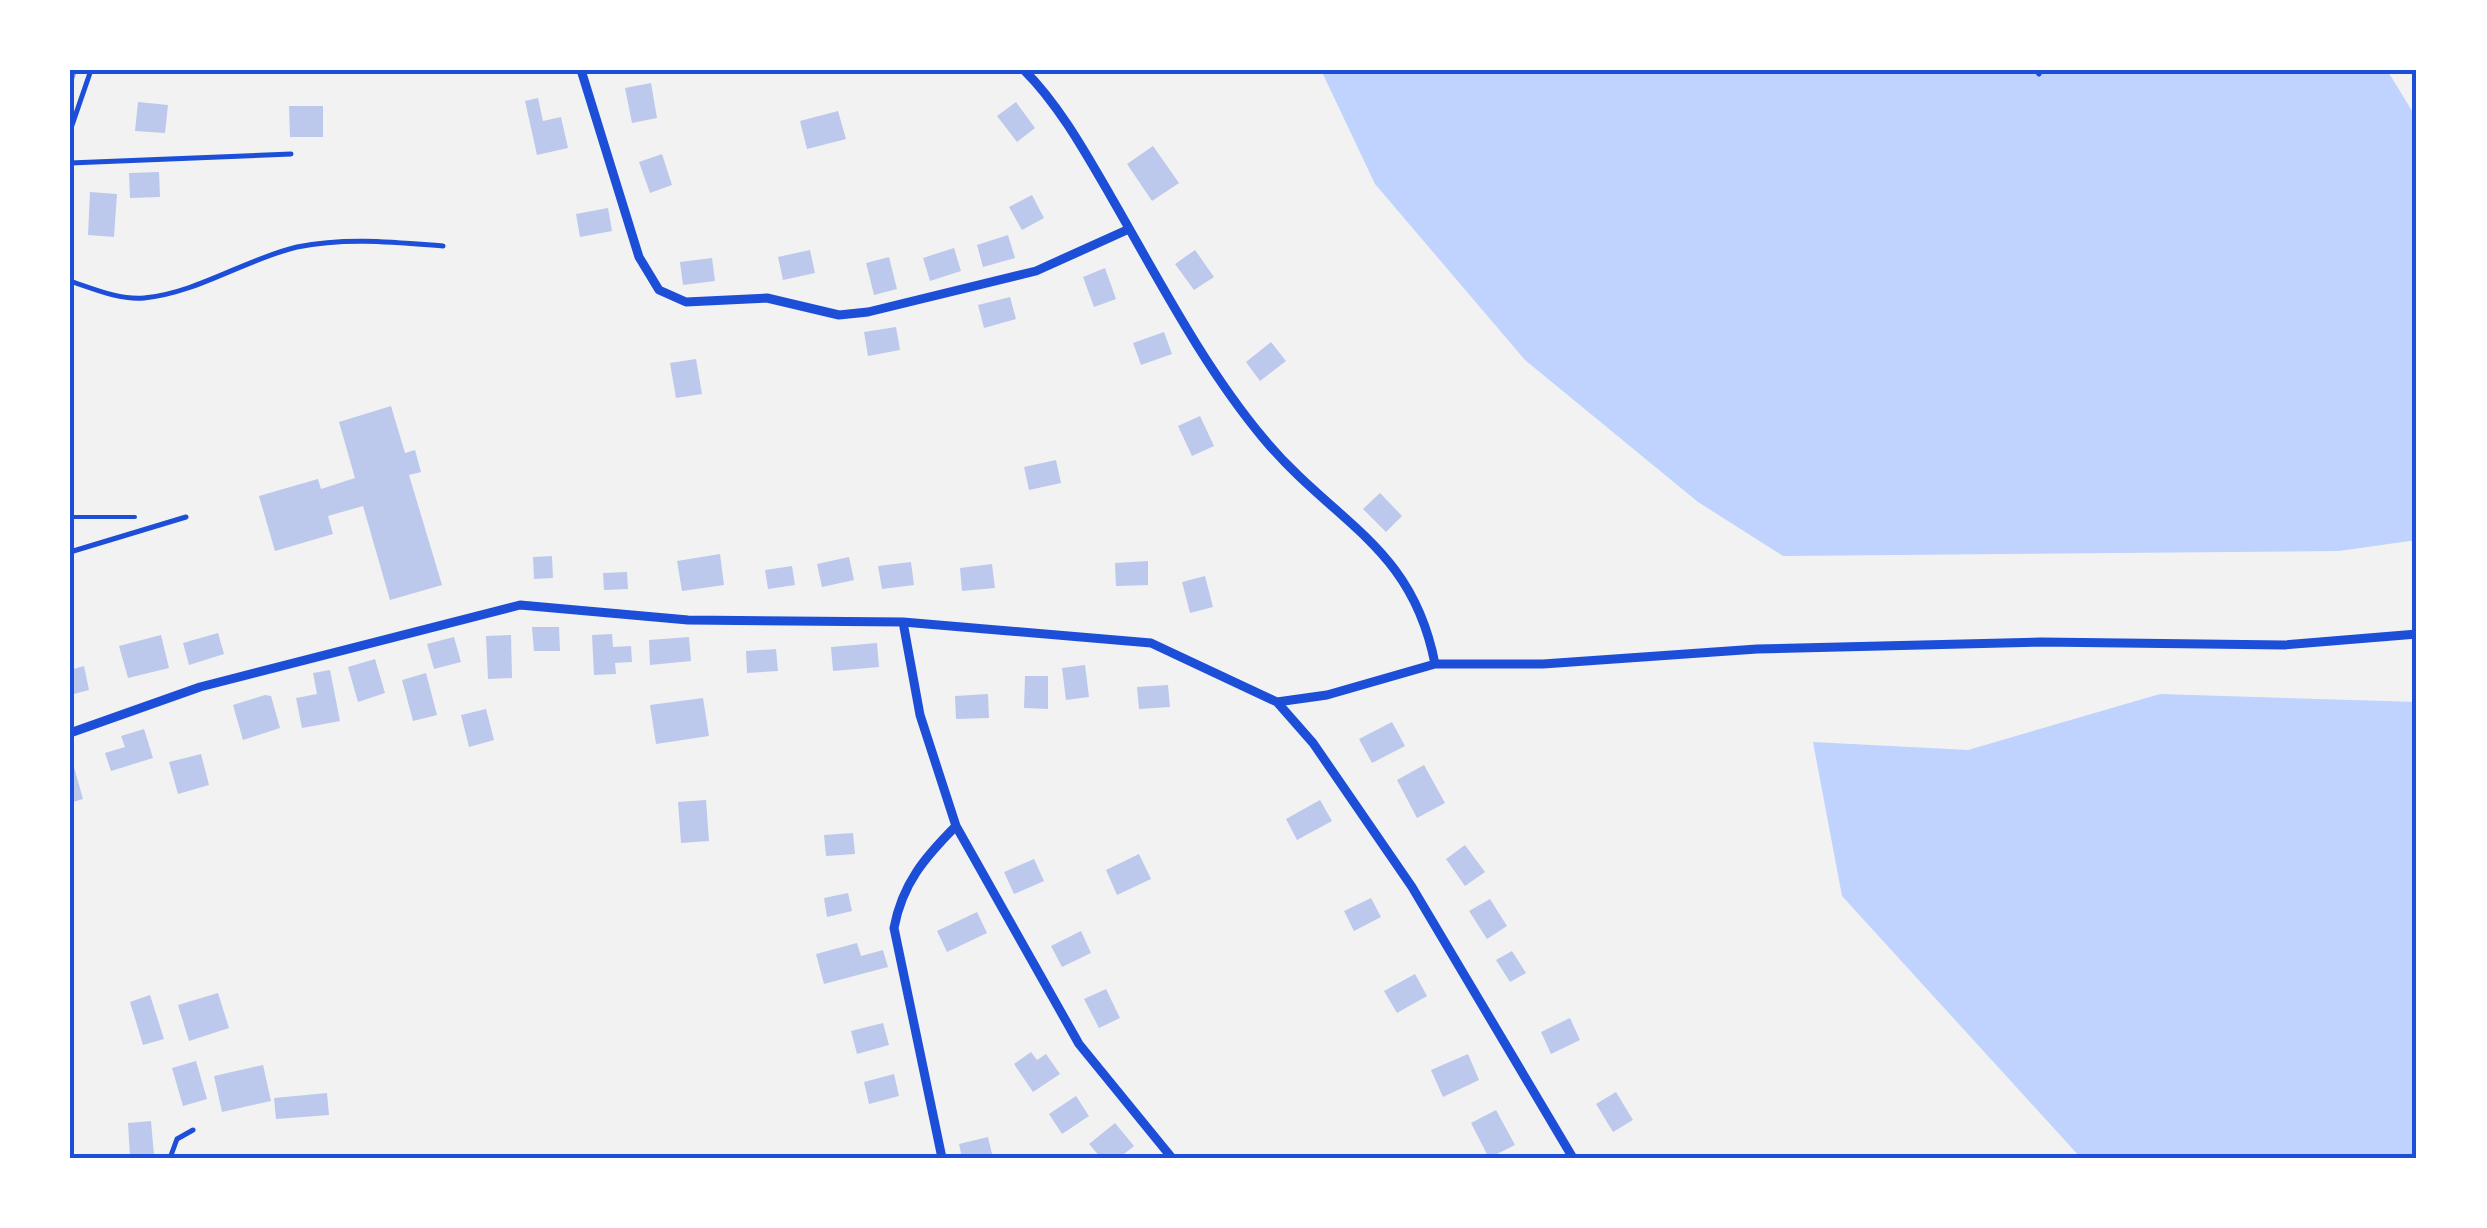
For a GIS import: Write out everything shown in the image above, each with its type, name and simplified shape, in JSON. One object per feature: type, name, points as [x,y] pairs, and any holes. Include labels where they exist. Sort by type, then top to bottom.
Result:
[{"type":"street","points":[[580,70],[639,257],[660,290],[686,302],[766,298],[838,315],[868,312],[1036,271],[1130,229]]},
{"type":"street","points":[[1024,70],[1078,140],[1211,366],[1262,437],[1306,485],[1388,555],[1421,612],[1435,664]]},
{"type":"street","points":[[70,733],[200,687],[520,605],[688,620],[903,622],[1151,643],[1278,702],[1313,743],[1412,888],[1572,1158]]},
{"type":"street","points":[[903,622],[920,714],[956,826],[1080,1044],[1172,1158]]},
{"type":"street","points":[[1278,702],[1327,695],[1435,664],[1543,664],[1652,653],[1908,645],[2284,645],[2417,634]]},
{"type":"street","points":[[942,1158],[894,928],[900,894],[928,853],[956,826]]},
{"type":"lane","points":[[70,131],[91,70]]},
{"type":"lane","points":[[70,164],[291,154]]},
{"type":"lane","points":[[70,281],[114,296],[142,298],[168,294],[251,260],[337,240],[442,246]]},
{"type":"lane","points":[[70,552],[186,517]]},
{"type":"lane","points":[[170,1158],[177,1140],[193,1130]]},
{"type":"path","points":[[70,517],[147,517]]},
{"type":"water","points":[[1321,70],[2387,70],[2417,119],[2417,540],[2339,551],[1783,556],[1698,502],[1525,360],[1375,184]]},
{"type":"water","points":[[2160,694],[2417,702],[2417,1158],[2081,1158],[1842,896],[1813,742],[1968,750]]},
{"type":"building","points":[[651,83],[657,118],[632,123],[625,88]]},
{"type":"building","points":[[538,98],[543,121],[561,117],[568,148],[537,155],[525,101]]},
{"type":"building","points":[[138,102],[168,105],[165,133],[135,131]]},
{"type":"building","points":[[1016,102],[1035,128],[1017,142],[997,116]]},
{"type":"building","points":[[289,106],[323,106],[323,137],[290,137]]},
{"type":"building","points":[[838,111],[846,139],[807,149],[800,121]]},
{"type":"building","points":[[1153,146],[1179,183],[1152,201],[1127,164]]},
{"type":"building","points":[[662,154],[672,185],[650,193],[639,162]]},
{"type":"building","points":[[159,172],[160,197],[130,198],[129,173]]},
{"type":"building","points":[[90,192],[117,194],[114,237],[88,235]]},
{"type":"building","points":[[1032,195],[1044,218],[1022,230],[1009,207]]},
{"type":"building","points":[[608,208],[612,231],[580,237],[576,214]]},
{"type":"building","points":[[1008,235],[1015,258],[983,267],[977,245]]},
{"type":"building","points":[[954,248],[961,271],[930,281],[923,258]]},
{"type":"building","points":[[810,250],[815,273],[783,280],[778,257]]},
{"type":"building","points":[[1195,250],[1214,277],[1194,290],[1175,264]]},
{"type":"building","points":[[889,257],[897,289],[874,295],[866,263]]},
{"type":"building","points":[[712,258],[715,281],[683,285],[680,262]]},
{"type":"building","points":[[1105,268],[1116,299],[1094,307],[1083,277]]},
{"type":"building","points":[[1010,297],[1016,319],[984,328],[978,305]]},
{"type":"building","points":[[896,327],[900,350],[868,356],[864,332]]},
{"type":"building","points":[[1164,332],[1172,354],[1141,365],[1133,343]]},
{"type":"building","points":[[1271,342],[1286,361],[1260,381],[1246,362]]},
{"type":"building","points":[[696,359],[702,394],[676,398],[670,363]]},
{"type":"building","points":[[391,406],[405,453],[415,450],[421,472],[409,475],[442,585],[390,600],[363,506],[328,516],[333,534],[275,551],[259,496],[318,479],[321,489],[355,478],[339,422]]},
{"type":"building","points":[[1200,416],[1214,446],[1192,456],[1178,426]]},
{"type":"building","points":[[1056,460],[1061,483],[1029,490],[1024,467]]},
{"type":"building","points":[[1380,493],[1402,516],[1386,532],[1363,509]]},
{"type":"building","points":[[720,554],[724,585],[682,591],[677,561]]},
{"type":"building","points":[[552,556],[553,578],[534,579],[533,557]]},
{"type":"building","points":[[849,557],[854,580],[822,587],[817,564]]},
{"type":"building","points":[[1148,561],[1148,585],[1116,586],[1115,563]]},
{"type":"building","points":[[911,562],[914,585],[882,589],[878,566]]},
{"type":"building","points":[[992,564],[995,588],[962,591],[960,568]]},
{"type":"building","points":[[792,566],[795,585],[768,589],[765,570]]},
{"type":"building","points":[[627,572],[628,589],[604,590],[603,573]]},
{"type":"building","points":[[1205,576],[1213,607],[1190,613],[1182,582]]},
{"type":"building","points":[[532,627],[559,627],[560,651],[534,651]]},
{"type":"building","points":[[218,633],[224,654],[189,665],[183,643]]},
{"type":"building","points":[[612,634],[613,647],[631,646],[632,662],[615,663],[616,674],[594,675],[592,635]]},
{"type":"building","points":[[161,635],[169,668],[128,678],[119,646]]},
{"type":"building","points":[[511,635],[512,678],[488,679],[486,636]]},
{"type":"building","points":[[454,637],[461,662],[434,669],[427,644]]},
{"type":"building","points":[[689,637],[691,661],[650,665],[649,640]]},
{"type":"building","points":[[877,643],[879,667],[833,671],[831,647]]},
{"type":"building","points":[[776,649],[778,671],[747,673],[746,651]]},
{"type":"building","points":[[375,659],[385,693],[358,702],[348,667]]},
{"type":"building","points":[[1085,665],[1089,697],[1066,700],[1062,668]]},
{"type":"building","points":[[84,666],[89,690],[70,695],[70,670]]},
{"type":"building","points":[[330,670],[340,721],[302,728],[296,698],[317,694],[313,673]]},
{"type":"building","points":[[426,673],[437,715],[413,721],[402,680]]},
{"type":"building","points":[[1025,676],[1048,676],[1048,709],[1024,708]]},
{"type":"building","points":[[1168,685],[1170,707],[1139,709],[1137,687]]},
{"type":"building","points":[[988,694],[989,718],[956,719],[955,696]]},
{"type":"building","points":[[271,696],[280,728],[243,740],[233,705]]},
{"type":"building","points":[[703,698],[709,736],[656,744],[650,705]]},
{"type":"building","points":[[486,709],[494,740],[469,747],[461,715]]},
{"type":"building","points":[[1392,722],[1405,746],[1372,763],[1359,739]]},
{"type":"building","points":[[144,729],[153,758],[111,771],[105,753],[125,747],[121,736]]},
{"type":"building","points":[[201,754],[209,785],[178,794],[169,762]]},
{"type":"building","points":[[1424,765],[1445,803],[1417,818],[1397,780]]},
{"type":"building","points":[[74,767],[83,799],[70,803],[70,768]]},
{"type":"building","points":[[706,800],[709,841],[681,843],[678,802]]},
{"type":"building","points":[[1320,800],[1332,821],[1297,840],[1286,819]]},
{"type":"building","points":[[853,833],[855,854],[826,856],[824,835]]},
{"type":"building","points":[[1465,845],[1485,872],[1465,886],[1446,859]]},
{"type":"building","points":[[1139,854],[1151,879],[1117,895],[1106,870]]},
{"type":"building","points":[[1034,859],[1044,881],[1014,894],[1004,872]]},
{"type":"building","points":[[848,893],[852,911],[827,917],[824,898]]},
{"type":"building","points":[[1371,898],[1381,917],[1354,931],[1344,911]]},
{"type":"building","points":[[1490,899],[1507,926],[1487,939],[1469,911]]},
{"type":"building","points":[[977,912],[987,933],[947,952],[937,931]]},
{"type":"building","points":[[1081,931],[1091,953],[1062,967],[1051,946]]},
{"type":"building","points":[[857,943],[861,956],[883,950],[888,967],[824,984],[816,954]]},
{"type":"building","points":[[1512,951],[1526,973],[1510,982],[1496,960]]},
{"type":"building","points":[[1415,974],[1427,996],[1397,1013],[1384,991]]},
{"type":"building","points":[[1106,989],[1120,1018],[1099,1028],[1084,999]]},
{"type":"building","points":[[218,993],[229,1028],[189,1041],[178,1005]]},
{"type":"building","points":[[150,995],[164,1039],[143,1045],[130,1002]]},
{"type":"building","points":[[1570,1018],[1580,1040],[1551,1054],[1541,1032]]},
{"type":"building","points":[[883,1023],[889,1045],[857,1054],[851,1031]]},
{"type":"building","points":[[1031,1052],[1037,1060],[1046,1054],[1060,1074],[1033,1092],[1014,1064]]},
{"type":"building","points":[[1468,1054],[1479,1080],[1443,1097],[1431,1070]]},
{"type":"building","points":[[196,1061],[207,1099],[183,1106],[172,1068]]},
{"type":"building","points":[[263,1065],[271,1101],[222,1112],[214,1076]]},
{"type":"building","points":[[894,1074],[899,1096],[869,1104],[864,1082]]},
{"type":"building","points":[[1616,1092],[1633,1120],[1613,1132],[1596,1104]]},
{"type":"building","points":[[327,1093],[329,1115],[276,1119],[274,1098]]},
{"type":"building","points":[[1076,1096],[1089,1116],[1062,1134],[1049,1114]]},
{"type":"building","points":[[1496,1110],[1515,1145],[1489,1158],[1471,1123]]},
{"type":"building","points":[[151,1121],[154,1155],[130,1157],[128,1123]]},
{"type":"building","points":[[1115,1123],[1134,1146],[1119,1158],[1101,1158],[1089,1144]]},
{"type":"building","points":[[988,1137],[993,1158],[962,1158],[959,1144]]},
{"type":"railway","points":[[70,82],[74,70]]}]
